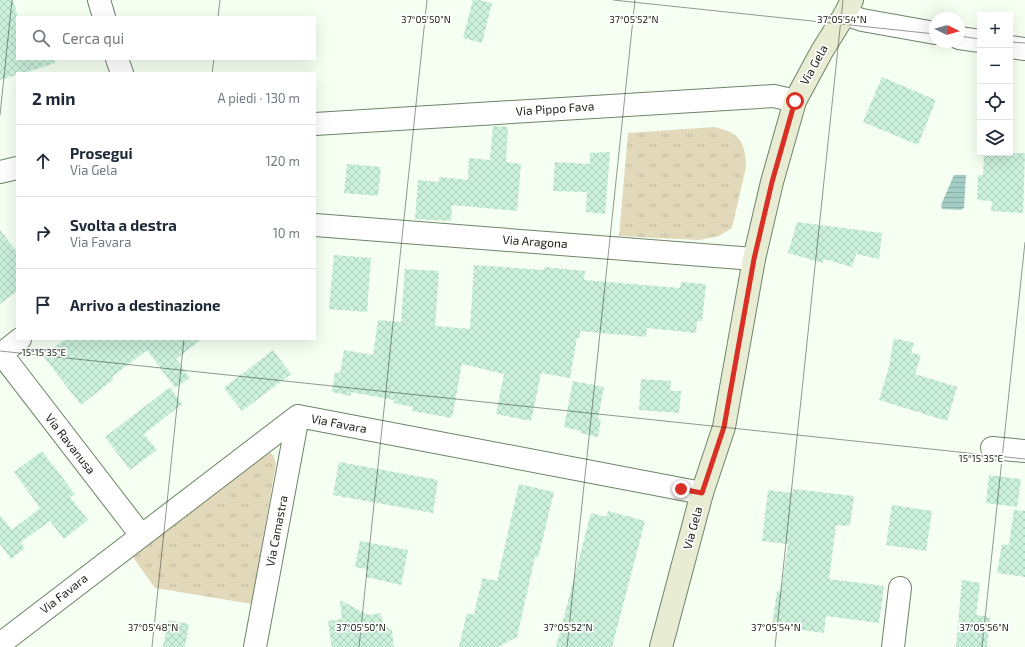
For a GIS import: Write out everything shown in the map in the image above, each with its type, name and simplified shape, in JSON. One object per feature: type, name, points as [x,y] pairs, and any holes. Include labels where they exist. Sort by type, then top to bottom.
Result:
[{"type":"street","points":[[99,0],[104,16]]},
{"type":"street","points":[[848,7],[862,20],[929,32]]},
{"type":"street","name":"Via Gela","points":[[661,647],[702,493],[724,427],[754,259],[772,182],[795,101],[822,50],[848,7]]},
{"type":"street","points":[[965,39],[977,41]]},
{"type":"street","points":[[1013,47],[1025,49]]},
{"type":"street","points":[[118,60],[122,72]]},
{"type":"street","name":"Via Pippo Fava","points":[[316,124],[774,96],[795,101]]},
{"type":"street","points":[[0,172],[16,168]]},
{"type":"street","name":"Via Aragona","points":[[316,225],[754,259]]},
{"type":"street","points":[[0,354],[19,340]]},
{"type":"street","name":"Via Ravanusa","points":[[0,354],[141,535]]},
{"type":"street","name":"Via Favara","points":[[0,644],[298,416],[702,493]]},
{"type":"street","name":"Via Camastra","points":[[255,647],[298,416]]},
{"type":"street","points":[[992,448],[1025,451]]},
{"type":"street","points":[[893,647],[900,588]]},
{"type":"green space","points":[[714,127],[723,129],[735,135],[745,151],[746,167],[732,228],[719,236],[699,240],[619,236],[628,133]]},
{"type":"green space","points":[[269,452],[273,455],[276,463],[252,604],[155,588],[132,556]]},
{"type":"water","points":[[954,175],[966,175],[964,208],[961,210],[942,209],[941,205]]},
{"type":"building","points":[[0,0],[13,0],[17,14],[16,60],[55,60],[55,63],[27,72],[16,72],[16,75],[0,80]]},
{"type":"building","points":[[473,0],[492,3],[482,43],[463,38]]},
{"type":"building","points":[[882,77],[936,100],[918,145],[863,122]]},
{"type":"building","points":[[493,126],[508,127],[506,162],[521,164],[517,211],[452,205],[451,221],[415,219],[418,180],[439,182],[439,177],[468,180],[469,158],[490,160]]},
{"type":"building","points":[[610,152],[605,214],[586,212],[587,192],[553,191],[555,162],[590,164],[590,153]]},
{"type":"building","points":[[1013,153],[1025,153],[1023,213],[991,211],[992,201],[977,200],[978,175],[983,175],[984,156],[1013,156]]},
{"type":"building","points":[[347,164],[381,167],[378,196],[344,193]]},
{"type":"building","points":[[797,222],[882,233],[879,259],[856,254],[852,267],[824,259],[823,263],[788,253]]},
{"type":"building","points":[[0,230],[16,251],[16,292],[0,304]]},
{"type":"building","points":[[334,255],[371,258],[367,312],[329,309]]},
{"type":"building","points":[[474,265],[544,270],[544,267],[585,271],[584,280],[680,288],[681,282],[706,284],[702,321],[697,321],[696,333],[647,328],[646,337],[580,331],[580,338],[577,338],[570,378],[541,373],[531,421],[496,414],[504,374],[462,364],[452,418],[412,411],[413,407],[394,403],[394,400],[351,392],[351,396],[332,392],[335,372],[340,373],[344,350],[373,355],[378,320],[401,322],[405,269],[439,271],[435,326],[470,329]]},
{"type":"building","points":[[894,338],[914,343],[911,353],[921,355],[915,374],[957,387],[947,421],[879,400],[889,367]]},
{"type":"building","points":[[64,340],[201,340],[176,359],[190,378],[175,388],[147,350],[112,377],[114,379],[81,405],[43,356]]},
{"type":"building","points":[[273,350],[291,374],[242,411],[224,388]]},
{"type":"building","points":[[641,379],[671,381],[670,391],[681,391],[679,413],[639,410]]},
{"type":"building","points":[[573,381],[604,387],[598,419],[601,419],[598,437],[580,433],[581,431],[564,427]]},
{"type":"building","points":[[170,387],[182,404],[144,434],[157,450],[130,470],[105,437]]},
{"type":"building","points":[[42,451],[75,494],[70,497],[88,520],[64,539],[50,521],[21,542],[25,548],[11,559],[0,544],[0,515],[12,530],[40,508],[14,472]]},
{"type":"building","points":[[339,462],[438,480],[433,513],[333,495]]},
{"type":"building","points":[[989,475],[1021,479],[1017,507],[986,503]]},
{"type":"building","points":[[519,484],[554,492],[538,558],[535,557],[517,637],[498,647],[459,647],[467,613],[474,615],[477,601],[480,600],[477,600],[483,578],[497,581]]},
{"type":"building","points":[[793,489],[854,496],[850,526],[836,525],[829,579],[884,586],[879,623],[826,616],[824,633],[772,626],[777,591],[781,591],[788,544],[762,541],[768,490],[792,493]]},
{"type":"building","points":[[892,505],[932,511],[926,551],[886,545]]},
{"type":"building","points":[[1014,510],[1025,511],[1025,577],[997,573],[1002,544],[1009,545]]},
{"type":"building","points":[[608,511],[645,521],[612,647],[556,647],[591,513],[606,517]]},
{"type":"building","points":[[360,541],[408,550],[401,585],[366,577],[366,569],[355,567]]},
{"type":"building","points":[[962,580],[980,583],[976,615],[990,617],[987,647],[956,647]]},
{"type":"building","points":[[340,600],[368,615],[381,613],[383,624],[392,631],[394,647],[332,647],[328,621],[342,619]]},
{"type":"building","points":[[168,620],[189,624],[185,647],[163,647]]},
{"type":"route","points":[[681,489],[702,493],[724,427],[754,259],[772,182],[795,101]]}]
